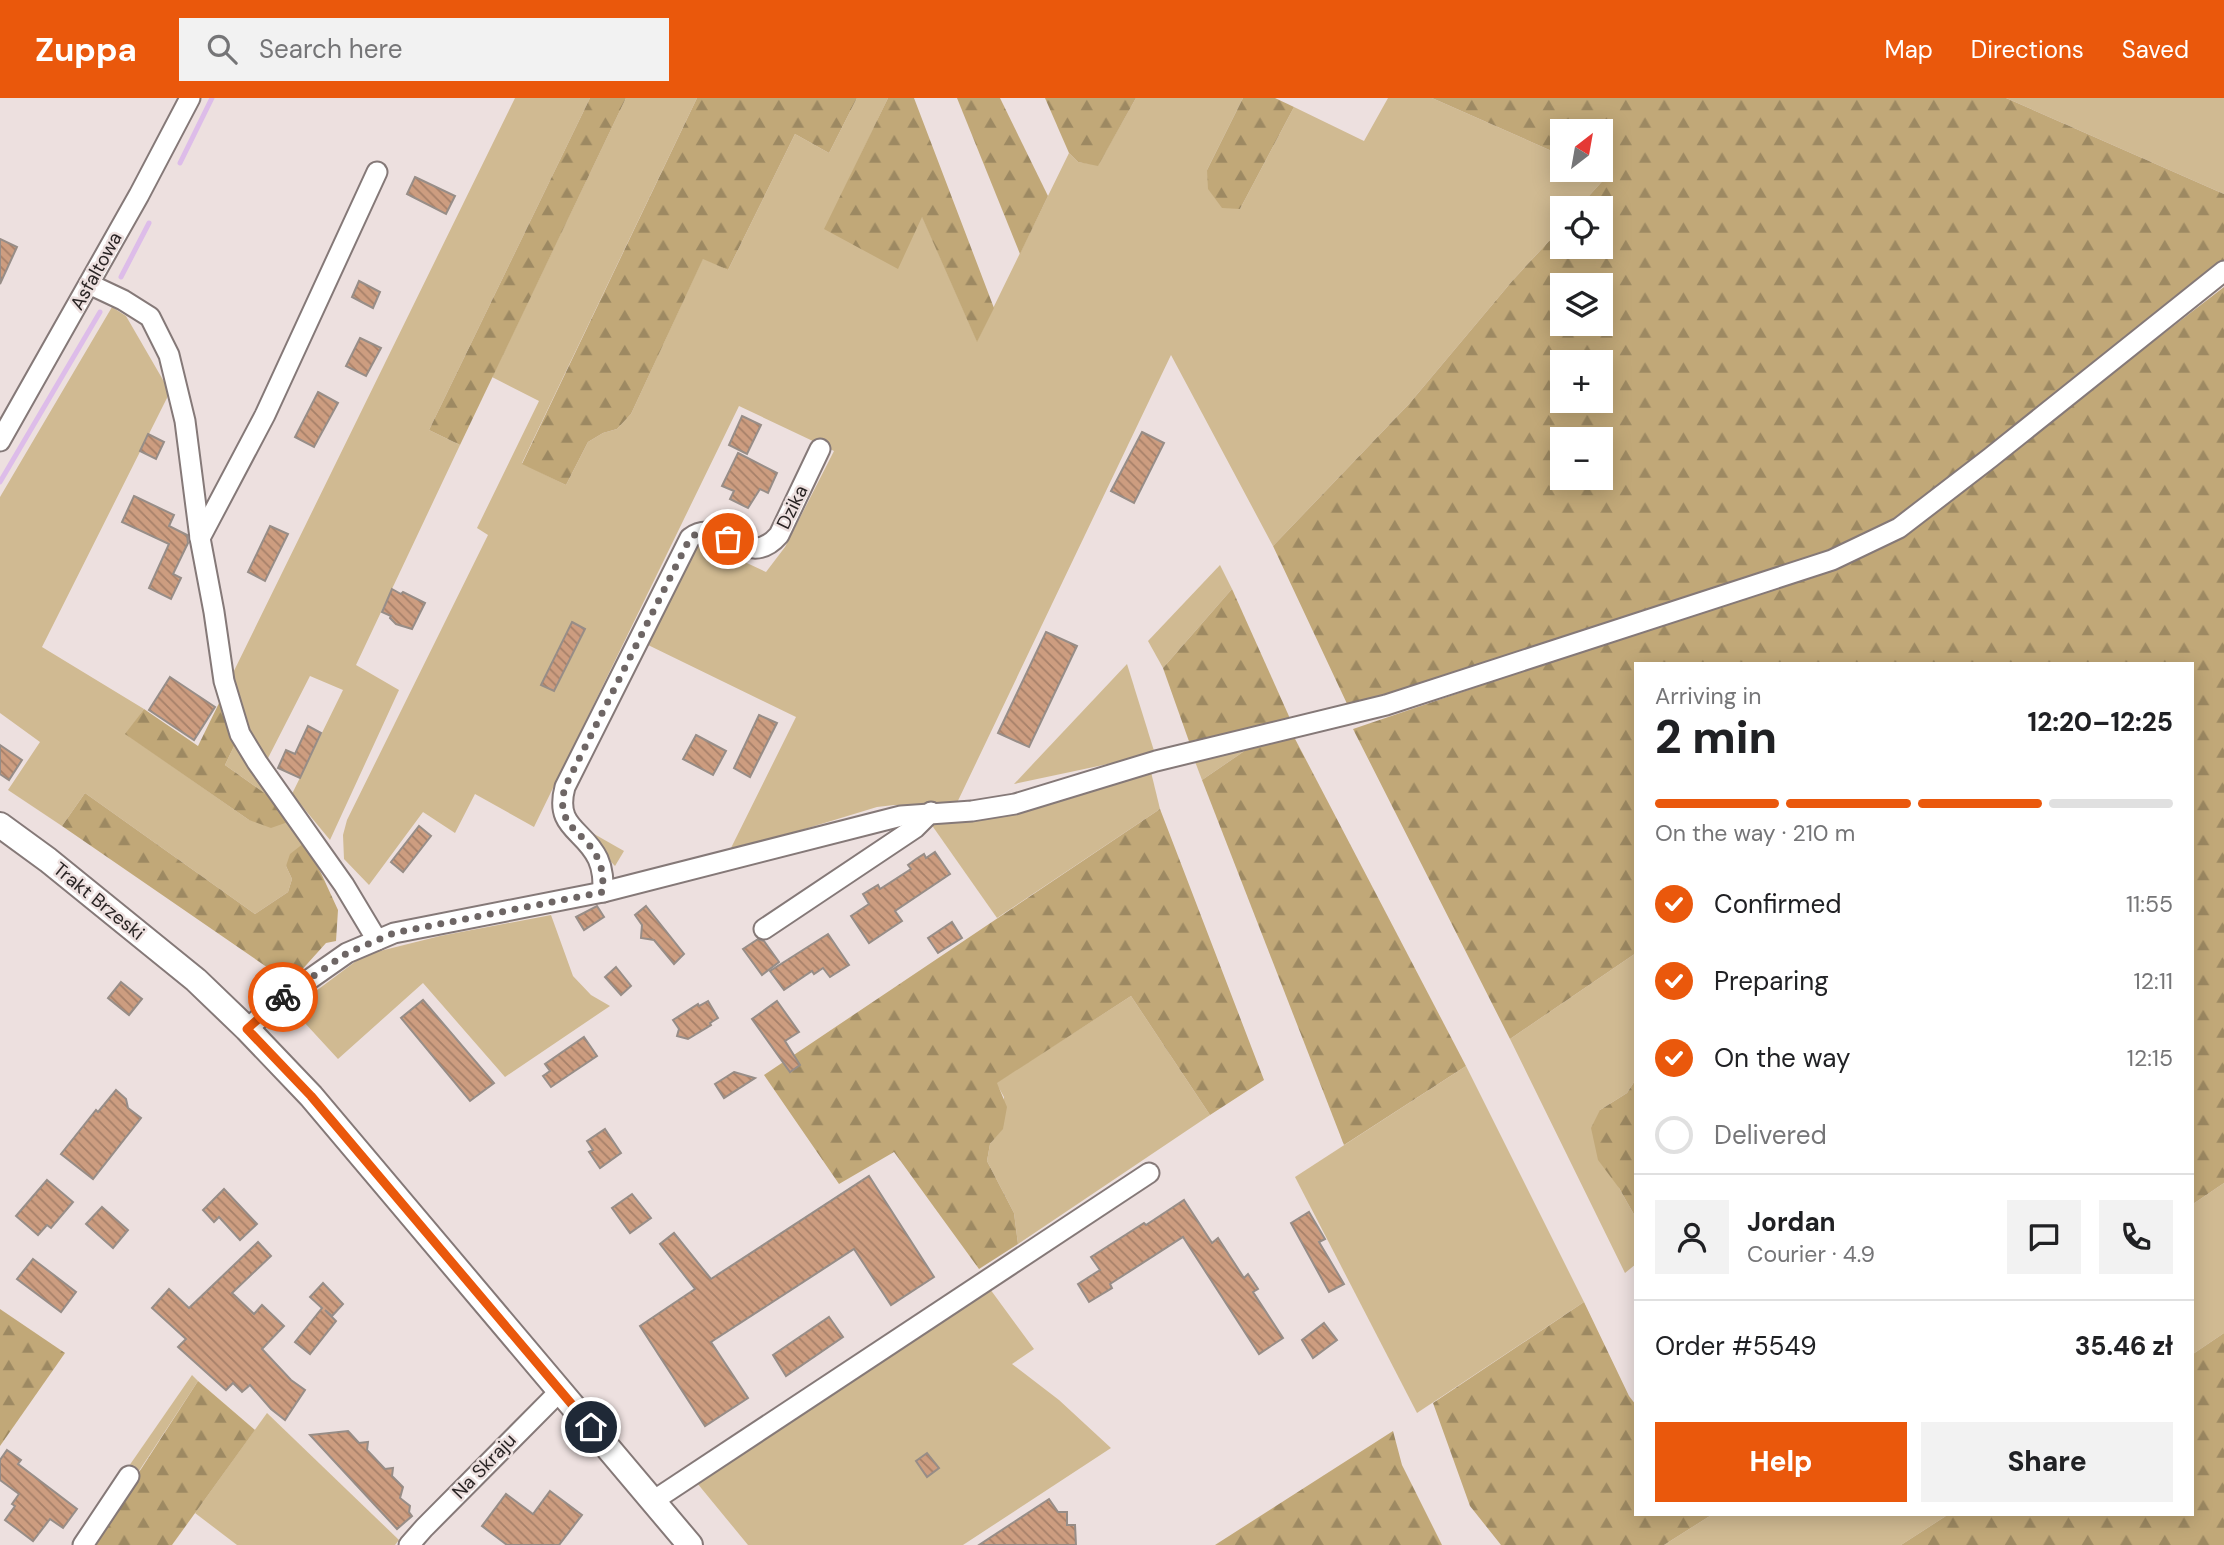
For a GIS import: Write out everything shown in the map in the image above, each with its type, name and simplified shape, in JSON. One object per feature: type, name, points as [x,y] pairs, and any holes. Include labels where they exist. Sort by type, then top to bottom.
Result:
[{"type":"main road","name":"Trakt Brzeski","points":[[0,825],[48,860],[196,980],[247,1029],[311,1096],[690,1545]]},
{"type":"street","name":"Asfaltowa","points":[[0,441],[139,195],[190,98]]},
{"type":"street","points":[[200,538],[265,415],[377,172]]},
{"type":"street","points":[[247,1029],[280,1000],[347,953],[394,933],[603,892],[901,816],[971,811],[1015,804],[1156,761],[1386,705],[1832,560],[1899,528],[2224,271]]},
{"type":"street","points":[[89,284],[123,300],[150,317],[169,355],[186,421],[200,538],[223,681],[240,734],[344,885],[377,940]]},
{"type":"street","name":"Dzika","points":[[603,892],[603,873],[597,856],[566,822],[562,798],[565,787],[690,538],[698,532],[713,532],[756,549],[772,544],[779,535],[820,449]]},
{"type":"street","points":[[764,929],[915,828],[932,812]]},
{"type":"street","points":[[653,1501],[1149,1172]]},
{"type":"street","name":"Na Skraju","points":[[409,1545],[561,1390]]},
{"type":"street","points":[[83,1545],[129,1476]]},
{"type":"shaded area","points":[[515,98],[590,98],[429,430],[460,445],[356,665],[399,690],[330,840],[292,794],[343,690],[310,676],[266,762],[244,727],[229,681]]},
{"type":"shaded area","points":[[626,98],[697,98],[522,463],[566,485],[588,442],[617,429],[631,414],[703,258],[728,270],[795,134],[829,153],[857,98],[888,98],[825,229],[922,216],[977,341],[1069,153],[1078,162],[1098,165],[1136,98],[1243,98],[1207,170],[1240,209],[1294,107],[1364,141],[1388,98],[1432,98],[1550,150],[1550,182],[1602,182],[1589,196],[1550,196],[1550,240],[1409,404],[1273,546],[1171,355],[955,807],[877,807],[729,852],[796,717],[646,644],[696,548],[706,544],[766,572],[785,547],[834,451],[739,406],[534,827],[475,794],[455,833],[423,812],[369,885],[344,859],[343,835],[347,820],[488,535],[477,528],[539,401],[492,377]]},
{"type":"shaded area","points":[[2006,98],[2224,98],[2224,194]]},
{"type":"shaded area","points":[[112,307],[126,316],[170,392],[42,647],[144,709],[126,734],[249,820],[288,822],[304,843],[286,866],[292,879],[288,892],[255,914],[85,793],[62,826],[8,790],[40,742],[0,713],[0,497]]},
{"type":"shaded area","points":[[1220,565],[1232,589],[1163,668],[1148,641]]},
{"type":"shaded area","points":[[1127,664],[1155,754],[1014,784]]},
{"type":"shaded area","points":[[1259,741],[1202,780],[1194,759]]},
{"type":"shaded area","points":[[236,742],[270,797],[225,765]]},
{"type":"shaded area","points":[[1151,772],[1160,809],[997,918],[931,824]]},
{"type":"shaded area","points":[[573,822],[624,851],[615,866]]},
{"type":"shaded area","points":[[551,915],[573,976],[591,995],[610,1006],[505,1077],[423,983],[338,1059],[292,1009],[364,955],[440,936]]},
{"type":"shaded area","points":[[1634,954],[1634,1082],[1627,1093],[1600,1110],[1619,1188],[1634,1214],[1634,1266],[1625,1273],[1510,1039]]},
{"type":"shaded area","points":[[1131,996],[1210,1115],[1018,1244],[1014,1213],[987,1161],[990,1144],[1003,1128],[1004,1097],[996,1083]]},
{"type":"shaded area","points":[[1466,1066],[1584,1302],[1417,1413],[1295,1177]]},
{"type":"shaded area","points":[[2224,1183],[2224,1333],[2194,1353],[2194,1203]]},
{"type":"shaded area","points":[[990,1289],[1034,1349],[1012,1364],[1059,1400],[1111,1448],[963,1545],[748,1545],[697,1483]]},
{"type":"shaded area","points":[[192,1375],[198,1381],[139,1471],[129,1466]]},
{"type":"shaded area","points":[[267,1413],[399,1540],[395,1545],[237,1545],[195,1513]]},
{"type":"shaded area","points":[[1710,1516],[1946,1516],[1901,1545],[1664,1545]]},
{"type":"green space","points":[[590,98],[626,98],[460,445],[429,430]]},
{"type":"green space","points":[[697,98],[857,98],[829,153],[795,134],[728,270],[703,259],[631,414],[617,429],[588,442],[566,485],[522,464]]},
{"type":"green space","points":[[888,98],[914,98],[994,308],[977,342],[922,217],[898,269],[824,229]]},
{"type":"green space","points":[[957,98],[1000,98],[1048,196],[1020,254]]},
{"type":"green space","points":[[1045,98],[1136,98],[1098,166],[1078,162],[1069,153]]},
{"type":"green space","points":[[1243,98],[1275,98],[1294,107],[1240,209],[1222,208],[1208,189],[1207,170]]},
{"type":"green space","points":[[1432,98],[2006,98],[2224,194],[2224,262],[1893,521],[1859,541],[1349,708],[1273,546],[1409,404],[1550,240],[1550,259],[1613,259],[1613,196],[1589,196],[1602,182],[1614,182],[1614,119],[1550,119],[1550,150]]},
{"type":"green space","points":[[2224,287],[2224,1183],[2194,1203],[2194,662],[1634,662],[1634,954],[1510,1039],[1353,729],[1853,559],[1902,535]]},
{"type":"green space","points":[[1232,589],[1292,723],[1191,747],[1163,668]]},
{"type":"green space","points":[[222,697],[236,742],[225,765],[270,797],[288,822],[271,828],[249,820],[125,734],[144,709],[198,746]]},
{"type":"green space","points":[[1293,735],[1466,1066],[1344,1145],[1202,780],[1259,741]]},
{"type":"green space","points":[[85,793],[255,914],[288,892],[292,879],[286,866],[290,854],[304,843],[338,910],[336,941],[326,943],[290,983],[62,826]]},
{"type":"green space","points":[[1160,809],[1264,1080],[1210,1115],[1131,996],[997,1083],[1007,1107],[1003,1129],[990,1144],[987,1161],[1014,1213],[1018,1244],[979,1269],[894,1152],[839,1184],[764,1075]]},
{"type":"green space","points":[[1634,1082],[1634,1214],[1598,1160],[1591,1128],[1600,1110],[1627,1093]]},
{"type":"green space","points":[[1584,1302],[1634,1402],[1634,1516],[1710,1516],[1664,1545],[1501,1545],[1470,1506],[1433,1403]]},
{"type":"green space","points":[[0,1309],[65,1353],[0,1446]]},
{"type":"green space","points":[[2224,1333],[2224,1545],[1901,1545],[1946,1516],[2194,1516],[2194,1353]]},
{"type":"green space","points":[[198,1381],[255,1430],[172,1545],[92,1545]]},
{"type":"green space","points":[[1393,1431],[1402,1465],[1442,1545],[1215,1545]]},
{"type":"building","points":[[415,177],[455,196],[446,214],[407,194]]},
{"type":"building","points":[[0,239],[17,247],[0,284]]},
{"type":"building","points":[[359,281],[380,292],[373,308],[352,297]]},
{"type":"building","points":[[360,338],[381,348],[366,376],[346,366]]},
{"type":"building","points":[[318,392],[338,403],[314,447],[295,437]]},
{"type":"building","points":[[742,416],[761,425],[747,454],[729,445]]},
{"type":"building","points":[[1142,432],[1164,443],[1134,503],[1111,491]]},
{"type":"building","points":[[148,434],[164,442],[156,459],[140,451]]},
{"type":"building","points":[[738,453],[777,473],[768,493],[760,489],[748,508],[730,499],[734,491],[722,486]]},
{"type":"building","points":[[134,496],[174,515],[169,526],[187,535],[188,543],[173,574],[181,578],[171,599],[149,588],[169,544],[122,522]]},
{"type":"building","points":[[270,526],[288,534],[265,581],[248,572]]},
{"type":"building","points":[[392,589],[425,603],[412,629],[396,624],[391,616],[382,612]]},
{"type":"building","points":[[572,622],[585,629],[554,691],[541,685]]},
{"type":"building","points":[[1046,632],[1077,646],[1029,747],[998,733]]},
{"type":"building","points":[[170,677],[215,707],[194,740],[149,710]]},
{"type":"building","points":[[759,715],[777,723],[750,777],[734,768]]},
{"type":"building","points":[[308,726],[321,733],[300,778],[278,768],[286,750],[295,754]]},
{"type":"building","points":[[696,735],[726,751],[713,775],[683,759]]},
{"type":"building","points":[[0,745],[22,760],[9,780],[0,774]]},
{"type":"building","points":[[419,826],[431,836],[403,872],[391,862]]},
{"type":"building","points":[[935,852],[950,874],[895,911],[902,921],[869,943],[851,916],[869,904],[863,894],[878,885],[880,889],[911,869],[908,865],[916,859],[924,854],[926,858]]},
{"type":"building","points":[[597,906],[604,917],[584,930],[576,917]]},
{"type":"building","points":[[646,906],[684,954],[674,964],[654,940],[641,938],[642,925],[635,915]]},
{"type":"building","points":[[952,922],[962,938],[938,953],[928,938]]},
{"type":"building","points":[[828,934],[849,965],[830,977],[823,968],[814,974],[812,971],[784,990],[770,971]]},
{"type":"building","points":[[758,939],[764,941],[779,962],[762,975],[743,949]]},
{"type":"building","points":[[616,967],[631,986],[621,995],[605,977]]},
{"type":"building","points":[[121,982],[142,999],[129,1015],[108,998]]},
{"type":"building","points":[[423,1000],[494,1083],[470,1101],[401,1018]]},
{"type":"building","points":[[708,1001],[718,1018],[688,1039],[677,1036],[679,1029],[673,1020],[698,1004],[699,1006]]},
{"type":"building","points":[[777,1001],[799,1032],[785,1041],[800,1065],[790,1072],[752,1019]]},
{"type":"building","points":[[584,1037],[597,1056],[551,1087],[543,1076],[550,1071],[545,1064]]},
{"type":"building","points":[[734,1072],[755,1078],[724,1098],[715,1084]]},
{"type":"building","points":[[116,1090],[126,1099],[128,1108],[141,1118],[93,1179],[61,1154],[96,1110],[98,1112]]},
{"type":"building","points":[[605,1129],[621,1153],[600,1168],[589,1152],[593,1150],[587,1141]]},
{"type":"building","points":[[869,1176],[934,1277],[891,1305],[854,1249],[711,1342],[748,1398],[705,1426],[640,1326],[695,1289],[660,1244],[674,1233],[711,1279]]},
{"type":"building","points":[[47,1180],[73,1202],[51,1228],[47,1225],[38,1235],[16,1216]]},
{"type":"building","points":[[224,1189],[257,1224],[240,1240],[219,1217],[214,1222],[203,1210]]},
{"type":"building","points":[[632,1194],[651,1218],[630,1233],[612,1208]]},
{"type":"building","points":[[1184,1200],[1212,1243],[1218,1238],[1244,1278],[1248,1274],[1258,1289],[1253,1292],[1283,1338],[1259,1354],[1183,1237],[1110,1284],[1112,1288],[1089,1302],[1078,1284],[1100,1270],[1091,1257]]},
{"type":"building","points":[[102,1207],[128,1230],[113,1248],[86,1224]]},
{"type":"building","points":[[1309,1212],[1325,1239],[1319,1242],[1344,1284],[1329,1292],[1291,1223]]},
{"type":"building","points":[[258,1242],[271,1256],[232,1293],[254,1314],[262,1305],[284,1326],[262,1349],[291,1380],[305,1390],[285,1420],[271,1409],[250,1385],[242,1392],[233,1383],[226,1390],[178,1347],[186,1339],[152,1308],[169,1289],[189,1308]]},
{"type":"building","points":[[33,1259],[76,1292],[61,1312],[17,1279]]},
{"type":"building","points":[[323,1283],[343,1304],[332,1316],[325,1310],[336,1321],[310,1354],[295,1342],[322,1308],[310,1297]]},
{"type":"building","points":[[829,1317],[843,1337],[786,1376],[773,1355]]},
{"type":"building","points":[[1324,1323],[1337,1340],[1313,1358],[1302,1340]]},
{"type":"building","points":[[348,1431],[359,1443],[368,1442],[367,1450],[385,1469],[393,1468],[392,1476],[403,1487],[400,1498],[410,1506],[409,1512],[412,1516],[397,1529],[310,1435]]},
{"type":"building","points":[[7,1450],[21,1460],[18,1464],[77,1509],[63,1528],[50,1519],[33,1541],[5,1520],[15,1506],[12,1504],[19,1494],[0,1480],[0,1460]]},
{"type":"building","points":[[927,1453],[939,1468],[927,1477],[916,1461]]},
{"type":"building","points":[[550,1491],[582,1515],[559,1545],[507,1545],[482,1526],[506,1494],[533,1514]]},
{"type":"building","points":[[1049,1499],[1058,1512],[1067,1512],[1067,1525],[1075,1525],[1076,1545],[979,1545]]},
{"type":"waterway","points":[[180,163],[212,98]]},
{"type":"waterway","points":[[121,277],[149,223]]},
{"type":"waterway","points":[[0,482],[100,312]]},
{"type":"way so far","points":[[283,997],[347,953],[394,933],[603,892],[603,873],[597,856],[566,822],[562,798],[565,787],[690,538],[698,532],[713,532],[728,539]]},
{"type":"route","points":[[283,997],[247,1029],[311,1096],[591,1427]]}]
